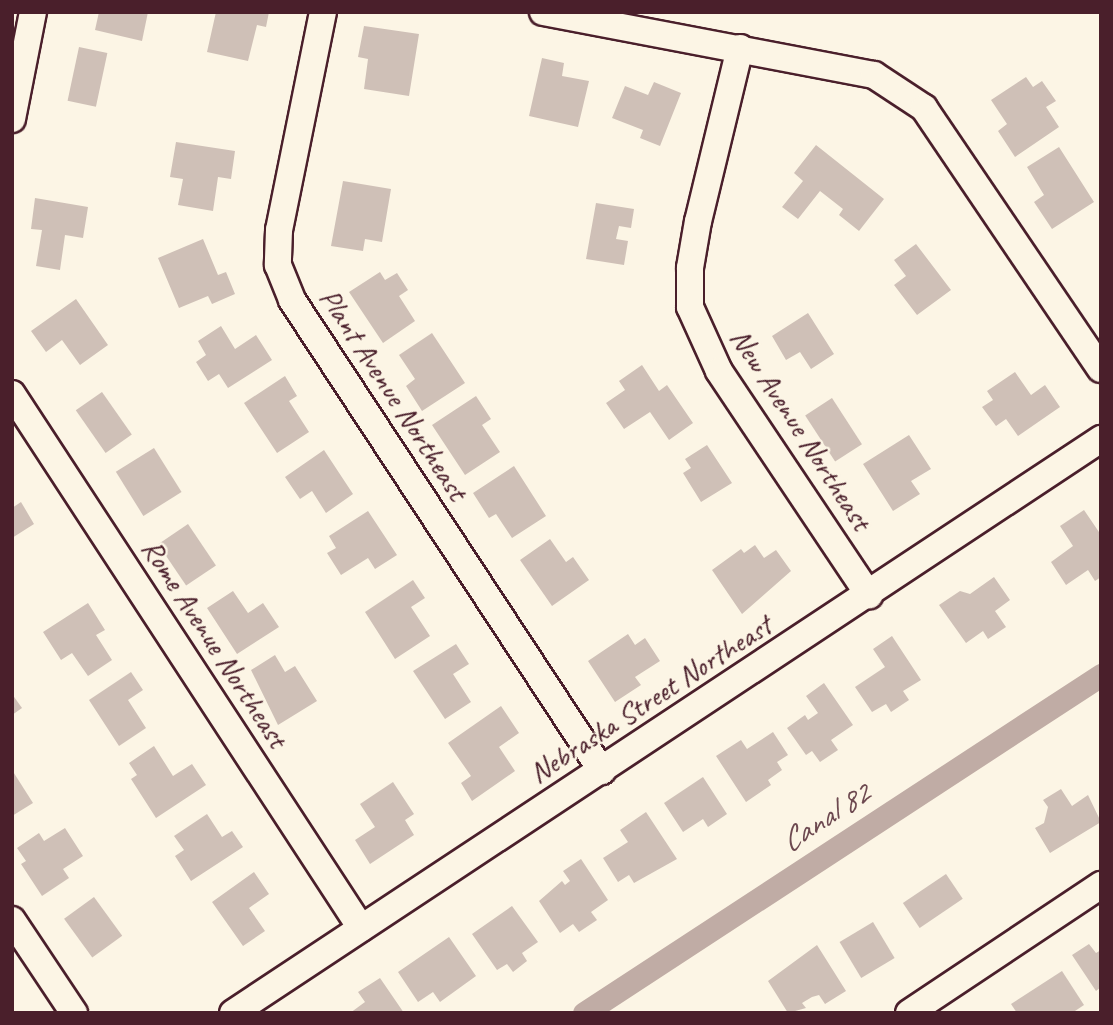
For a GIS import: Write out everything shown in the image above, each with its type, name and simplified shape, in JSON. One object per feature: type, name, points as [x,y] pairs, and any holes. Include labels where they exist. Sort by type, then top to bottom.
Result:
[{"type":"street","points":[[12,119],[33,12]]},
{"type":"street","name":"Plant Avenue Northeast","points":[[323,12],[279,230],[278,265],[292,300],[602,771]]},
{"type":"street","points":[[543,12],[874,75],[924,108],[1101,369]]},
{"type":"street","name":"New Avenue Northeast","points":[[740,48],[698,221],[690,268],[690,307],[719,371],[869,595]]},
{"type":"street","name":"Rome Avenue Northeast","points":[[12,394],[361,928]]},
{"type":"street","name":"Nebraska Street Northeast","points":[[233,1013],[869,595],[1101,439]]},
{"type":"street","points":[[909,1013],[1101,885]]},
{"type":"street","points":[[12,920],[74,1013]]},
{"type":"building","points":[[99,12],[148,12],[142,41],[95,30]]},
{"type":"building","points":[[216,12],[269,12],[266,27],[257,25],[248,61],[207,52]]},
{"type":"building","points":[[364,26],[419,34],[409,96],[364,89],[368,59],[358,57]]},
{"type":"building","points":[[79,47],[107,53],[96,107],[68,101]]},
{"type":"building","points":[[542,58],[564,63],[562,76],[589,81],[578,127],[529,116]]},
{"type":"building","points":[[1026,77],[1033,87],[1042,81],[1056,101],[1046,107],[1059,127],[1015,157],[998,131],[1007,124],[991,100]]},
{"type":"building","points":[[654,82],[681,93],[660,146],[640,138],[643,130],[612,118],[625,86],[648,95]]},
{"type":"building","points":[[176,142],[235,151],[231,179],[218,177],[213,211],[178,205],[183,179],[170,177]]},
{"type":"building","points":[[816,145],[884,199],[859,231],[839,215],[843,209],[820,191],[798,219],[782,207],[803,181],[794,173]]},
{"type":"building","points":[[1059,147],[1094,202],[1052,229],[1034,202],[1044,195],[1027,167]]},
{"type":"building","points":[[343,181],[391,189],[382,242],[365,239],[363,251],[331,246]]},
{"type":"building","points":[[35,198],[88,207],[83,238],[65,235],[60,270],[36,266],[42,230],[31,229]]},
{"type":"building","points":[[596,203],[634,209],[631,228],[619,226],[616,239],[628,241],[624,265],[586,259]]},
{"type":"building","points":[[203,239],[218,275],[226,272],[235,294],[212,304],[208,296],[179,308],[158,258]]},
{"type":"building","points":[[916,244],[951,290],[917,315],[894,285],[906,276],[894,260]]},
{"type":"building","points":[[380,272],[385,280],[397,273],[408,290],[399,296],[415,321],[383,343],[349,292]]},
{"type":"building","points":[[76,299],[108,345],[80,365],[62,340],[46,352],[31,331]]},
{"type":"building","points":[[808,313],[834,354],[811,369],[800,352],[786,360],[772,336]]},
{"type":"building","points":[[221,326],[235,349],[256,335],[272,360],[228,388],[219,374],[208,381],[196,362],[206,355],[198,341]]},
{"type":"building","points":[[432,333],[465,383],[422,411],[406,386],[415,379],[399,355]]},
{"type":"building","points":[[642,365],[659,391],[667,385],[693,423],[669,440],[650,412],[624,429],[606,403],[625,390],[619,381]]},
{"type":"building","points":[[1015,372],[1031,395],[1045,385],[1060,407],[1018,436],[1006,419],[996,426],[982,407],[993,400],[987,391]]},
{"type":"building","points":[[285,376],[297,396],[289,401],[309,432],[277,453],[244,403]]},
{"type":"building","points":[[102,392],[132,435],[106,453],[76,410]]},
{"type":"building","points":[[476,396],[491,419],[482,425],[500,452],[465,475],[432,425]]},
{"type":"building","points":[[832,398],[862,444],[835,462],[805,415]]},
{"type":"building","points":[[909,435],[931,469],[911,481],[920,494],[893,511],[863,464]]},
{"type":"building","points":[[707,445],[732,483],[701,502],[683,473],[691,468],[685,459]]},
{"type":"building","points":[[154,448],[182,492],[143,516],[116,472]]},
{"type":"building","points":[[324,450],[353,494],[326,513],[312,491],[300,499],[285,477]]},
{"type":"building","points":[[514,466],[546,516],[512,538],[496,514],[489,518],[473,493]]},
{"type":"building","points":[[21,502],[34,524],[12,538],[12,508]]},
{"type":"building","points":[[1084,510],[1101,535],[1101,577],[1095,581],[1088,570],[1066,585],[1051,562],[1073,546],[1060,526]]},
{"type":"building","points":[[368,511],[397,555],[375,569],[368,558],[341,575],[327,553],[336,548],[329,536]]},
{"type":"building","points":[[188,524],[216,565],[186,586],[158,544]]},
{"type":"building","points":[[550,539],[566,562],[573,557],[589,580],[552,606],[520,560]]},
{"type":"building","points":[[755,545],[764,558],[776,550],[791,571],[742,614],[712,570],[741,549],[744,553]]},
{"type":"building","points":[[994,577],[1010,600],[995,611],[1006,627],[988,639],[983,631],[966,643],[939,605],[960,591],[970,594]]},
{"type":"building","points":[[413,580],[425,598],[411,607],[430,636],[395,659],[365,612]]},
{"type":"building","points":[[233,591],[248,613],[263,603],[279,627],[237,654],[207,608]]},
{"type":"building","points":[[88,603],[105,630],[96,635],[112,660],[88,676],[72,653],[61,660],[43,632]]},
{"type":"building","points":[[628,634],[635,645],[645,638],[660,661],[635,677],[641,685],[615,702],[588,661]]},
{"type":"building","points":[[892,636],[921,680],[903,691],[909,700],[891,712],[886,704],[872,712],[855,687],[885,667],[873,649]]},
{"type":"building","points":[[456,644],[469,664],[453,674],[471,702],[445,719],[413,671]]},
{"type":"building","points":[[275,655],[285,672],[295,666],[317,701],[278,725],[251,670]]},
{"type":"building","points":[[131,672],[143,690],[128,700],[146,728],[119,746],[89,700]]},
{"type":"building","points":[[824,683],[853,725],[831,740],[838,750],[820,762],[812,751],[806,755],[787,728],[805,715],[808,720],[818,713],[806,696]]},
{"type":"building","points":[[12,694],[22,708],[12,715]]},
{"type":"building","points":[[501,706],[519,733],[499,747],[515,771],[472,801],[461,783],[471,776],[448,743]]},
{"type":"building","points":[[773,732],[788,755],[777,762],[782,770],[768,780],[771,785],[746,802],[716,756],[741,740],[747,749]]},
{"type":"building","points":[[154,746],[173,776],[192,764],[206,785],[156,818],[131,779],[137,775],[129,763]]},
{"type":"building","points":[[12,770],[33,803],[12,816]]},
{"type":"building","points":[[703,777],[727,814],[708,827],[703,819],[683,832],[664,803]]},
{"type":"building","points":[[393,782],[414,814],[405,820],[414,835],[370,864],[355,840],[375,827],[360,804]]},
{"type":"building","points":[[1061,789],[1072,806],[1088,795],[1101,822],[1050,853],[1035,828],[1044,823],[1048,807],[1043,800]]},
{"type":"building","points":[[646,812],[677,859],[634,883],[629,875],[618,882],[603,858],[628,842],[620,830]]},
{"type":"building","points":[[207,814],[222,837],[232,831],[243,847],[191,881],[175,856],[184,850],[174,836]]},
{"type":"building","points":[[65,828],[83,856],[63,869],[69,878],[42,896],[21,864],[26,861],[17,848],[39,833],[44,841]]},
{"type":"building","points":[[581,859],[608,900],[591,912],[597,920],[579,932],[573,924],[560,933],[539,901],[562,881],[565,885],[570,881],[563,871]]},
{"type":"building","points":[[254,872],[269,894],[249,908],[265,931],[243,946],[212,902]]},
{"type":"building","points":[[946,874],[963,899],[920,928],[903,903]]},
{"type":"building","points":[[94,897],[122,936],[92,958],[64,919]]},
{"type":"building","points":[[512,906],[538,942],[522,953],[527,961],[513,972],[507,964],[497,970],[472,934]]},
{"type":"building","points":[[873,922],[895,958],[861,978],[840,942]]},
{"type":"building","points":[[449,937],[476,976],[440,1002],[433,992],[418,1002],[398,972]]},
{"type":"building","points":[[1089,944],[1096,953],[1101,950],[1101,987],[1096,991],[1072,955]]},
{"type":"building","points":[[817,945],[846,991],[825,1004],[819,995],[812,997],[802,1003],[806,1008],[788,1013],[768,981]]},
{"type":"building","points":[[1062,971],[1084,1005],[1072,1013],[1017,1013],[1011,1004]]},
{"type":"building","points":[[380,978],[404,1013],[350,1013],[365,1002],[358,992]]},
{"type":"waterway","name":"Canal 82","points":[[584,1013],[1101,675]]}]
